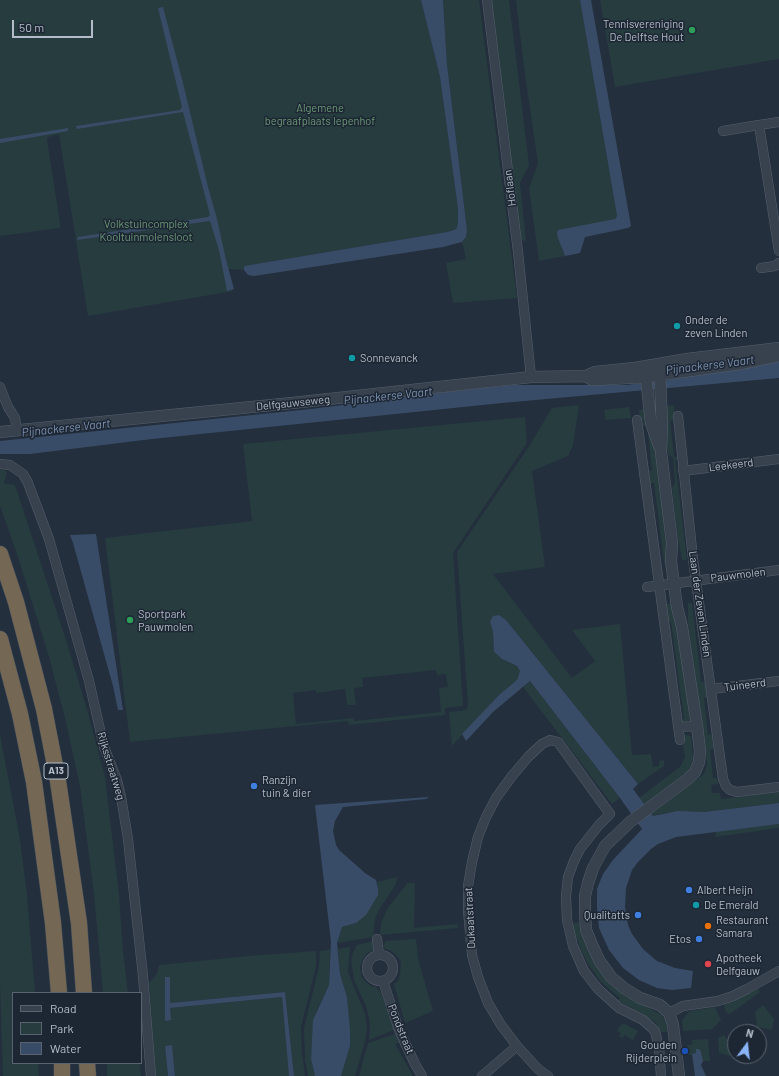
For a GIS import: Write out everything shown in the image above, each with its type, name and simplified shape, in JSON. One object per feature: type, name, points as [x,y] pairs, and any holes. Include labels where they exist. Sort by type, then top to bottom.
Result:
[{"type":"highway","name":"A13","points":[[0,554],[16,602],[44,708],[58,781],[79,923],[84,992]]},
{"type":"highway","name":"A13","points":[[0,639],[20,714],[34,782],[53,924],[59,992]]},
{"type":"highway","points":[[62,1064],[62,1076]]},
{"type":"highway","points":[[87,1064],[88,1076]]},
{"type":"street","name":"Hoflaan","points":[[487,0],[518,252],[531,377]]},
{"type":"street","points":[[724,131],[779,122]]},
{"type":"street","points":[[759,125],[777,223],[779,251]]},
{"type":"street","points":[[761,268],[776,266],[779,263]]},
{"type":"street","points":[[604,375],[687,359],[779,348]]},
{"type":"street","points":[[604,375],[647,383],[660,382],[779,356]]},
{"type":"street","points":[[652,365],[660,382]]},
{"type":"street","points":[[647,383],[652,365]]},
{"type":"street","name":"Delfgauwseweg","points":[[0,432],[531,377],[586,376],[595,372],[604,375]]},
{"type":"street","name":"Laan der Zeven Linden","points":[[660,382],[662,424],[661,452],[672,543],[678,560],[677,583],[683,606],[682,627],[697,726],[700,751],[699,762],[695,772],[630,822],[605,846],[593,868],[585,896],[585,912],[586,930],[599,960],[611,977],[624,988],[640,998],[660,1006],[669,1013]]},
{"type":"street","name":"Laan der Zeven Linden","points":[[647,383],[651,423],[661,452]]},
{"type":"street","points":[[0,387],[8,407],[15,418],[17,431]]},
{"type":"street","name":"Laan der Zeven Linden","points":[[678,416],[696,580],[723,779],[726,786],[730,790],[737,792],[779,787]]},
{"type":"street","points":[[637,420],[680,740]]},
{"type":"street","name":"Leekeerd","points":[[683,471],[779,459]]},
{"type":"street","name":"Rijksstraatweg","points":[[0,464],[10,465],[23,474],[28,483],[49,539],[89,681],[101,734],[117,780],[128,839],[151,1076]]},
{"type":"street","name":"Pauwmolen","points":[[647,587],[779,570]]},
{"type":"street","name":"Tuineerd","points":[[711,689],[779,681]]},
{"type":"street","points":[[678,727],[697,726]]},
{"type":"street","name":"Dukaatstraat","points":[[548,1076],[538,1069],[517,1046],[501,1025],[488,1003],[478,977],[472,955],[468,910],[468,886],[478,837],[496,798],[529,756],[542,744],[550,740],[558,742],[610,814],[580,849],[568,877],[566,896],[569,935],[584,971],[598,989],[619,1008],[643,1020],[655,1031],[662,1076]]},
{"type":"street","points":[[378,939],[379,955]]},
{"type":"street","points":[[374,956],[386,956],[392,962],[392,974],[383,981],[373,980],[367,972],[368,963],[374,956]]},
{"type":"street","points":[[679,1076],[673,1025],[669,1013],[683,1006],[718,1001],[733,996],[747,990],[779,971]]},
{"type":"street","name":"Pondstraat","points":[[383,981],[399,1030],[414,1064],[422,1076]]},
{"type":"street","points":[[482,1076],[517,1046]]},
{"type":"green space","points":[[0,0],[421,0],[440,77],[458,209],[457,228],[447,232],[244,266],[244,270],[228,269],[233,291],[88,316],[59,134],[48,137],[47,140],[60,228],[0,236]]},
{"type":"green space","points":[[443,0],[479,0],[517,298],[453,303],[446,263],[466,259],[462,242],[466,237],[467,230],[447,64]]},
{"type":"green space","points":[[490,0],[509,0],[529,165],[520,183],[526,241],[520,240]]},
{"type":"green space","points":[[516,0],[580,0],[617,216],[615,219],[561,247],[565,256],[539,261],[529,188],[538,163]]},
{"type":"green space","name":"Tennisvereniging De Delftse Hout","points":[[600,0],[779,0],[779,59],[615,87]]},
{"type":"green space","points":[[579,405],[573,445],[568,456],[532,471],[545,567],[493,574],[572,678],[595,661],[572,630],[620,624],[632,755],[651,754],[653,767],[659,766],[659,761],[664,760],[664,766],[638,784],[506,620],[499,615],[490,622],[493,632],[494,652],[502,659],[517,666],[520,671],[517,681],[499,695],[452,746],[449,712],[466,710],[468,705],[457,552],[528,448],[552,408]]},
{"type":"green space","points":[[674,405],[675,416],[673,416],[673,420],[670,421],[674,457],[678,457],[678,460],[675,460],[687,560],[682,560],[677,533],[672,488],[675,482],[673,458],[668,454],[666,445],[665,406]]},
{"type":"green space","points":[[629,407],[631,418],[606,420],[604,410]]},
{"type":"green space","points":[[645,409],[655,444],[664,507],[663,517],[665,539],[668,539],[669,562],[664,563],[654,483],[650,483],[649,471],[652,470],[647,425],[643,425],[643,420],[640,420],[639,410]]},
{"type":"green space","points":[[525,417],[527,443],[453,553],[463,706],[445,708],[445,715],[349,725],[348,721],[130,742],[105,538],[252,521],[243,444]],"holes":[[[436,670],[437,675],[446,674],[448,687],[439,688],[441,712],[354,721],[354,718],[296,724],[293,693],[316,690],[316,693],[345,689],[347,705],[356,705],[354,688],[363,687],[362,678]]]},
{"type":"green space","points":[[0,470],[3,470],[7,472],[4,483],[15,485],[67,643],[105,777],[119,895],[128,992],[103,992],[94,894],[80,786],[65,718],[49,657],[18,557],[0,506]]},
{"type":"green space","points":[[688,603],[692,603],[701,682],[706,682],[707,698],[704,698],[708,735],[712,734],[714,749],[710,750],[713,778],[717,778],[718,784],[711,785],[712,793],[720,793],[721,799],[779,792],[779,803],[704,812],[665,813],[653,816],[651,814],[704,774],[707,763],[688,624]]},
{"type":"green space","points":[[665,604],[671,604],[674,606],[679,627],[690,721],[680,722],[680,720],[684,719],[671,622],[667,622]]},
{"type":"green space","points":[[530,681],[620,798],[612,804],[523,687]]},
{"type":"green space","points":[[681,734],[691,736],[693,759],[688,772],[645,805],[639,798],[681,766],[685,757]]},
{"type":"green space","points":[[0,735],[20,839],[27,895],[35,992],[12,992],[12,1064],[38,1064],[39,1076],[3,1076],[0,985]]},
{"type":"green space","points":[[779,824],[779,828],[715,837],[716,831]]},
{"type":"green space","points":[[397,877],[396,884],[379,910],[375,919],[373,937],[337,943],[342,927],[356,923],[378,889],[377,882]]},
{"type":"green space","points":[[407,883],[415,883],[414,928],[457,924],[458,928],[380,935],[381,924],[387,909]]},
{"type":"green space","points":[[581,922],[587,949],[592,960],[604,977],[623,994],[662,1015],[668,1032],[661,1032],[655,1022],[620,1002],[618,1000],[620,998],[601,982],[588,964],[580,948],[578,939],[575,937],[573,923]]},
{"type":"green space","points":[[416,939],[418,959],[433,1011],[405,1023],[394,984],[398,981],[400,975],[401,962],[392,951],[383,948],[383,946],[386,941]]},
{"type":"green space","points":[[374,941],[375,949],[366,954],[360,967],[361,973],[366,982],[371,986],[376,987],[381,993],[394,1030],[369,1040],[369,1018],[366,1006],[354,980],[351,961],[357,945]]},
{"type":"green space","points":[[350,947],[348,972],[365,1014],[367,1029],[355,1076],[341,1076],[350,1046],[347,997],[340,974],[338,950],[330,951],[329,985],[316,1012],[311,1059],[315,1076],[308,1076],[305,1060],[304,1028],[319,967],[320,951]]},
{"type":"green space","points":[[316,951],[316,966],[301,1027],[305,1076],[294,1076],[285,992],[170,1003],[170,977],[165,977],[166,1021],[170,1008],[282,997],[289,1076],[175,1076],[172,1045],[165,1046],[168,1076],[155,1076],[149,983],[157,974],[159,965]]},
{"type":"green space","points":[[758,989],[760,992],[730,1014],[726,1012],[724,1004]]},
{"type":"green space","points":[[763,1005],[774,1019],[772,1030],[767,1029],[767,1024],[757,1024],[755,1012]]},
{"type":"green space","points":[[715,1007],[721,1020],[712,1029],[683,1031],[683,1019],[688,1013],[691,1011]]},
{"type":"green space","points":[[623,1023],[638,1031],[633,1040],[624,1035],[623,1038],[619,1036],[621,1033],[617,1031]]},
{"type":"green space","points":[[395,1034],[399,1043],[395,1044],[413,1076],[359,1076],[368,1043]]},
{"type":"green space","points":[[724,1035],[727,1039],[727,1055],[719,1053],[718,1038]]},
{"type":"green space","points":[[708,1039],[710,1061],[703,1061],[701,1053],[688,1055],[687,1045],[692,1045],[692,1040]]},
{"type":"green space","points":[[107,1064],[140,1064],[141,1076],[107,1076]]},
{"type":"water","points":[[421,0],[443,0],[447,64],[467,230],[466,237],[462,242],[443,247],[254,276],[248,275],[244,270],[244,266],[447,232],[457,228],[458,209],[440,77]]},
{"type":"water","points":[[580,0],[591,0],[631,226],[628,228],[585,237],[580,253],[565,256],[558,238],[558,230],[615,219],[617,216]]},
{"type":"water","points":[[163,7],[234,289],[227,291],[219,250],[210,221],[77,240],[78,237],[208,217],[210,215],[183,112],[77,129],[76,126],[180,110],[182,107],[158,8]]},
{"type":"water","points":[[68,128],[68,131],[0,143],[0,139]]},
{"type":"water","points":[[779,360],[779,378],[502,403],[152,439],[30,454],[0,454],[0,441],[311,409],[514,385],[626,385],[670,380]]},
{"type":"water","points":[[96,534],[123,710],[118,710],[113,686],[70,535]]},
{"type":"water","points":[[499,615],[506,620],[638,784],[633,789],[653,816],[678,811],[704,812],[779,803],[779,824],[676,837],[658,844],[651,849],[632,870],[626,888],[625,907],[628,925],[632,934],[643,949],[657,961],[675,968],[693,971],[691,988],[672,990],[657,988],[639,980],[623,968],[609,950],[599,928],[597,889],[603,874],[613,860],[642,829],[530,681],[493,712],[466,741],[462,734],[499,695],[517,680],[520,671],[517,666],[502,659],[494,652],[493,632],[490,622],[493,616]]},
{"type":"water","points":[[429,797],[426,799],[343,807],[335,821],[333,831],[336,845],[339,850],[365,873],[376,880],[378,895],[366,915],[356,923],[342,927],[337,943],[340,974],[347,997],[350,1030],[350,1046],[341,1076],[315,1076],[311,1059],[313,1020],[329,985],[331,942],[315,805]]},
{"type":"water","points":[[165,977],[170,977],[170,1003],[285,992],[294,1076],[289,1076],[282,997],[170,1008],[171,1020],[165,1021]]},
{"type":"water","points":[[172,1045],[175,1076],[168,1076],[165,1046]]},
{"type":"water","points":[[696,1049],[699,1049],[701,1052],[703,1061],[701,1065],[706,1076],[695,1076],[692,1054],[696,1053]]},
{"type":"place","name":"Tennisvereniging De Delftse Hout","points":[[692,30]]},
{"type":"place","name":"Onder de zeven Linden","points":[[677,326]]},
{"type":"place","name":"Sonnevanck","points":[[352,358]]},
{"type":"place","name":"Sportpark Pauwmolen","points":[[130,620]]},
{"type":"place","name":"Ranzijn tuin & dier","points":[[254,786]]},
{"type":"place","name":"Albert Heijn","points":[[689,890]]},
{"type":"place","name":"De Emerald","points":[[696,905]]},
{"type":"place","name":"Qualitatts","points":[[638,915]]},
{"type":"place","name":"Restaurant Samara","points":[[708,926]]},
{"type":"place","name":"Etos","points":[[699,939]]},
{"type":"place","name":"Apotheek Delfgauw","points":[[708,964]]},
{"type":"place","name":"Gouden Rijderplein","points":[[685,1051]]},
{"type":"park label","name":"Algemene begraafplaats Iepenhof","points":[[320,114]]},
{"type":"park label","name":"Volkstuincomplex Kooltuinmolensloot","points":[[146,230]]},
{"type":"water label","name":"Pijnackerse Vaart","points":[[710,365]]},
{"type":"water label","name":"Pijnackerse Vaart","points":[[388,396]]},
{"type":"water label","name":"Pijnackerse Vaart","points":[[66,428]]}]
